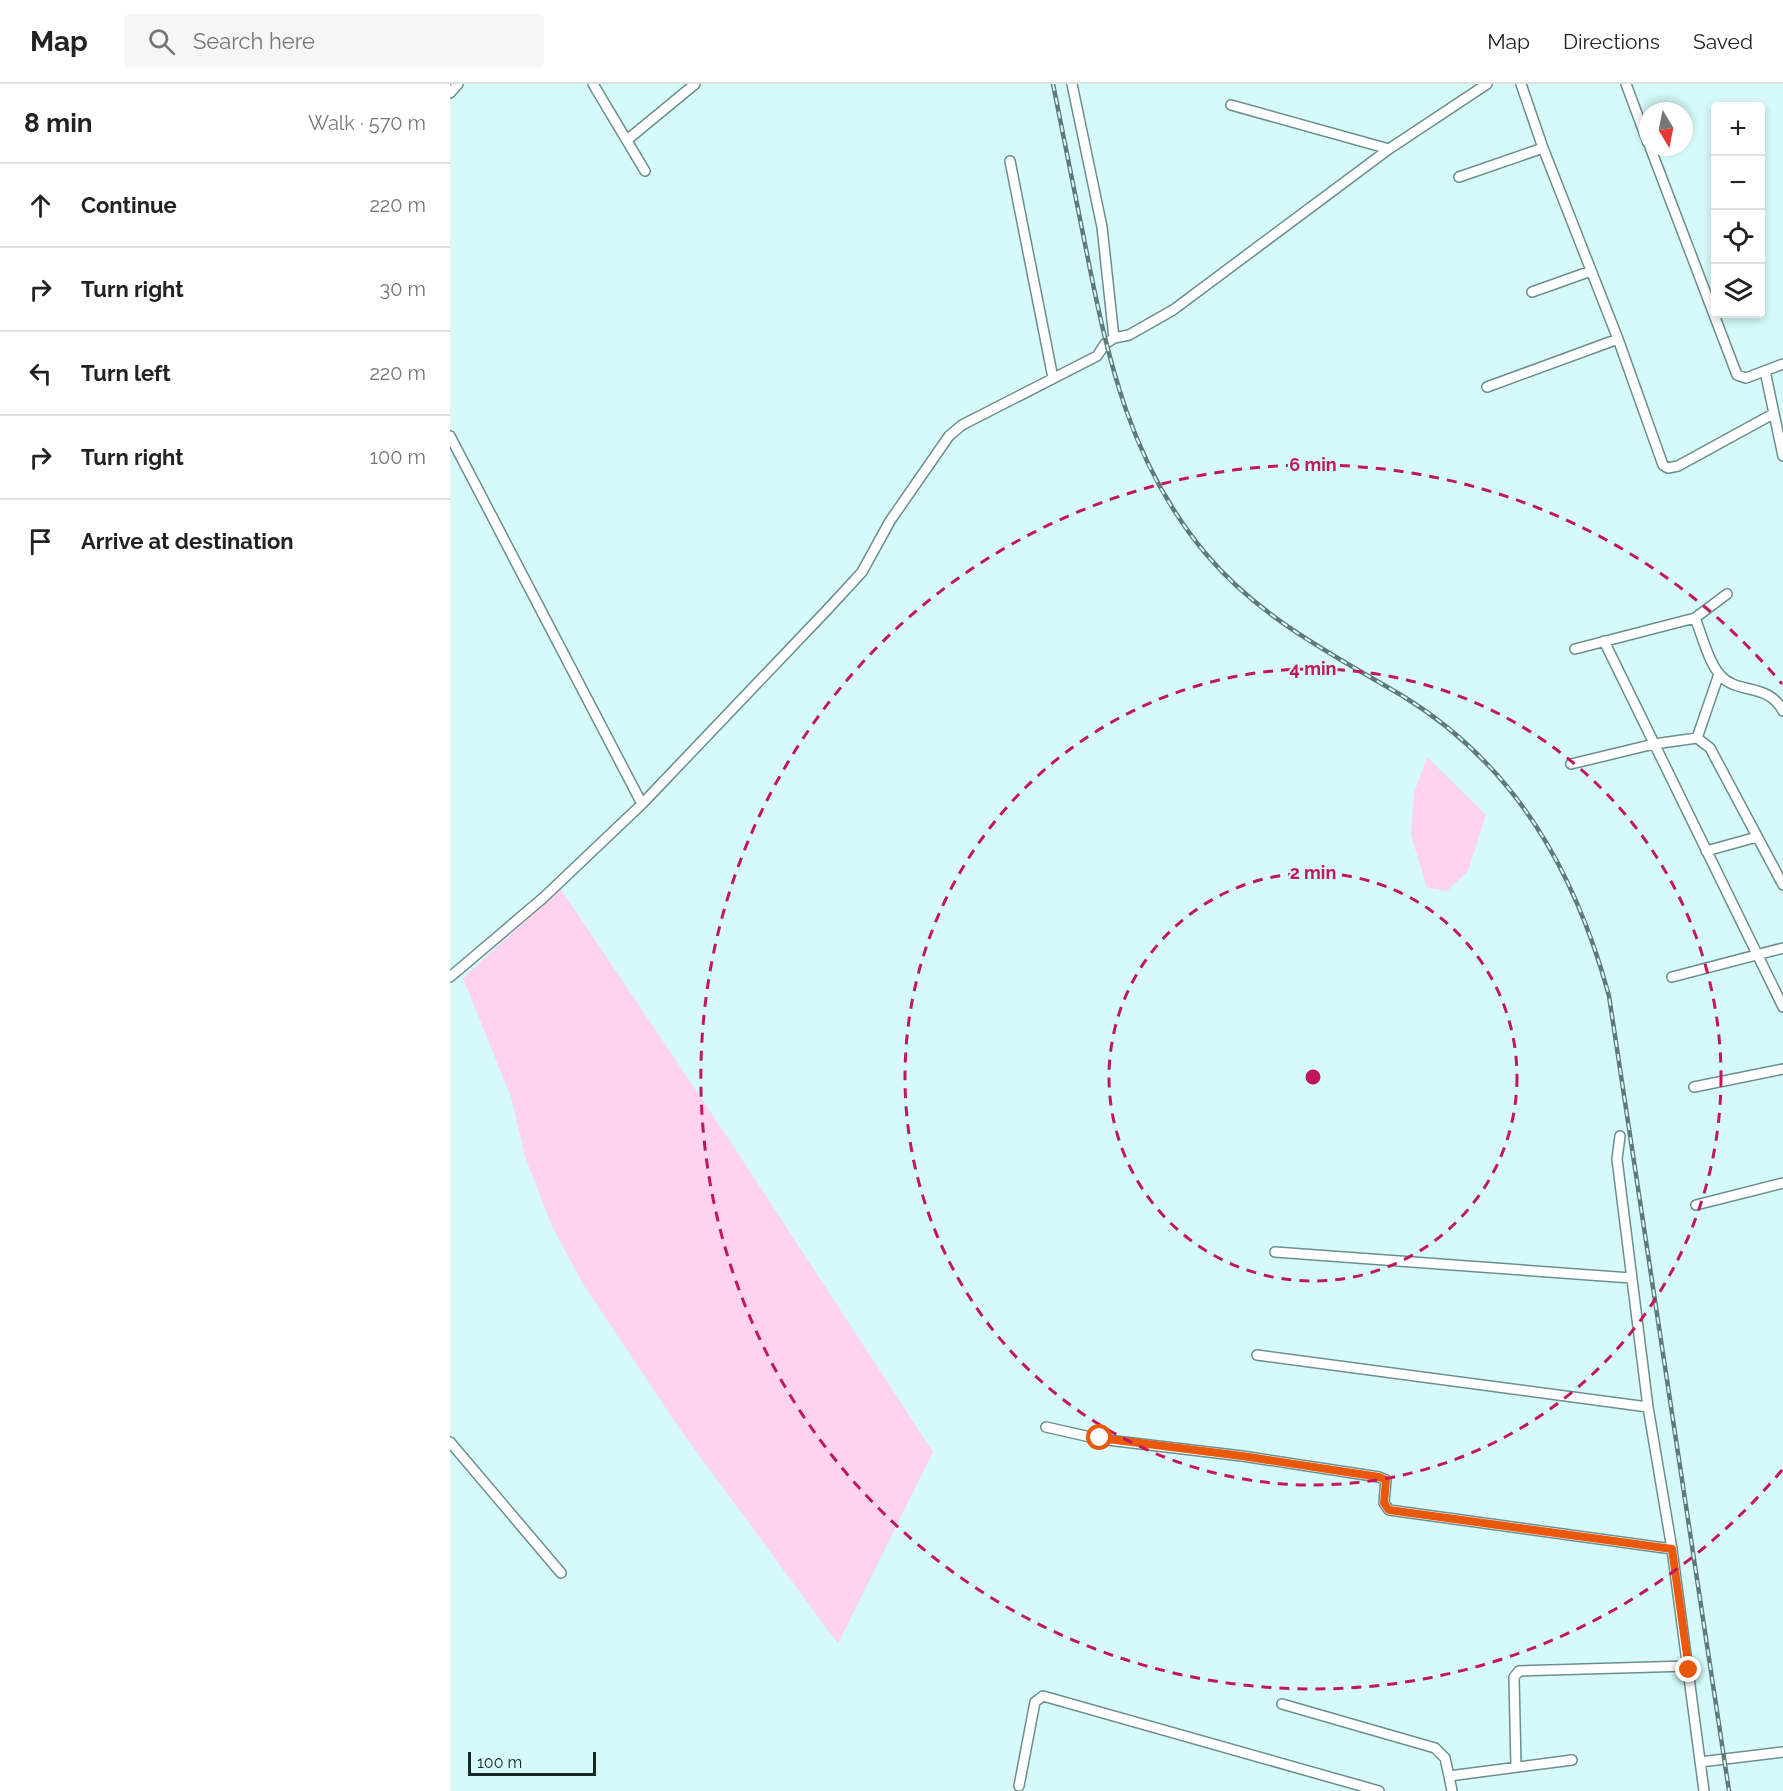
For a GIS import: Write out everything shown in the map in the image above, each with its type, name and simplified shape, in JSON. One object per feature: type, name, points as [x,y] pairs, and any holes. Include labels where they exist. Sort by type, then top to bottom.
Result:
[{"type":"street","points":[[450,93],[458,84]]},
{"type":"street","points":[[593,84],[645,171]]},
{"type":"street","points":[[627,140],[694,84]]},
{"type":"street","points":[[1072,84],[1102,227],[1114,338]]},
{"type":"street","points":[[450,977],[543,898],[642,804],[862,572],[890,520],[949,436],[962,425],[1097,356],[1105,344],[1114,338],[1129,335],[1173,310],[1389,149],[1487,84]]},
{"type":"street","points":[[1521,84],[1543,148],[1618,339],[1660,460],[1668,468],[1773,414]]},
{"type":"street","points":[[1626,84],[1639,118]]},
{"type":"street","points":[[1231,105],[1389,149]]},
{"type":"street","points":[[1459,177],[1543,148]]},
{"type":"street","points":[[1653,156],[1737,375],[1746,378],[1783,364]]},
{"type":"street","points":[[1010,161],[1053,378]]},
{"type":"street","points":[[1532,292],[1591,271]]},
{"type":"street","points":[[1487,387],[1618,339]]},
{"type":"street","points":[[1766,371],[1783,456]]},
{"type":"street","points":[[450,436],[642,804]]},
{"type":"street","points":[[1575,649],[1695,618],[1727,594]]},
{"type":"street","points":[[1695,618],[1719,674],[1727,681],[1769,694],[1783,711]]},
{"type":"street","points":[[1604,641],[1783,1006]]},
{"type":"street","points":[[1697,738],[1719,674]]},
{"type":"street","points":[[1571,764],[1654,744],[1697,738],[1710,748],[1783,885]]},
{"type":"street","points":[[1706,851],[1757,837]]},
{"type":"street","points":[[1672,976],[1783,948]]},
{"type":"street","points":[[1694,1087],[1783,1069]]},
{"type":"street","points":[[1620,1136],[1617,1159],[1631,1278],[1648,1407],[1672,1549],[1704,1791]]},
{"type":"street","points":[[1696,1204],[1783,1183]]},
{"type":"street","points":[[1275,1252],[1631,1278]]},
{"type":"street","points":[[1257,1355],[1648,1407]]},
{"type":"street","points":[[1046,1427],[1100,1438],[1242,1456],[1379,1477],[1386,1480],[1384,1503],[1389,1510],[1672,1549]]},
{"type":"street","points":[[450,1442],[561,1573]]},
{"type":"street","points":[[1516,1767],[1514,1677],[1519,1671],[1688,1666]]},
{"type":"street","points":[[1019,1786],[1035,1702],[1043,1696],[1379,1791]]},
{"type":"street","points":[[1282,1704],[1435,1748],[1445,1758],[1452,1791]]},
{"type":"street","points":[[1701,1762],[1783,1752]]},
{"type":"street","points":[[1449,1776],[1572,1760]]},
{"type":"shaded area","points":[[1427,757],[1486,815],[1468,871],[1447,891],[1427,888],[1411,835],[1414,793]]},
{"type":"shaded area","points":[[560,888],[732,1144],[933,1452],[838,1644],[679,1428],[583,1284],[552,1226],[525,1157],[512,1100],[463,978]]},
{"type":"railway","points":[[1053,84],[1094,291],[1114,371],[1141,448],[1180,520],[1227,577],[1273,616],[1322,649],[1401,695],[1441,723],[1477,754],[1508,788],[1535,824],[1578,906],[1609,996],[1729,1791]]},
{"type":"route","points":[[1100,1438],[1242,1456],[1384,1478],[1386,1480],[1384,1503],[1389,1510],[1672,1549],[1689,1670]]}]
